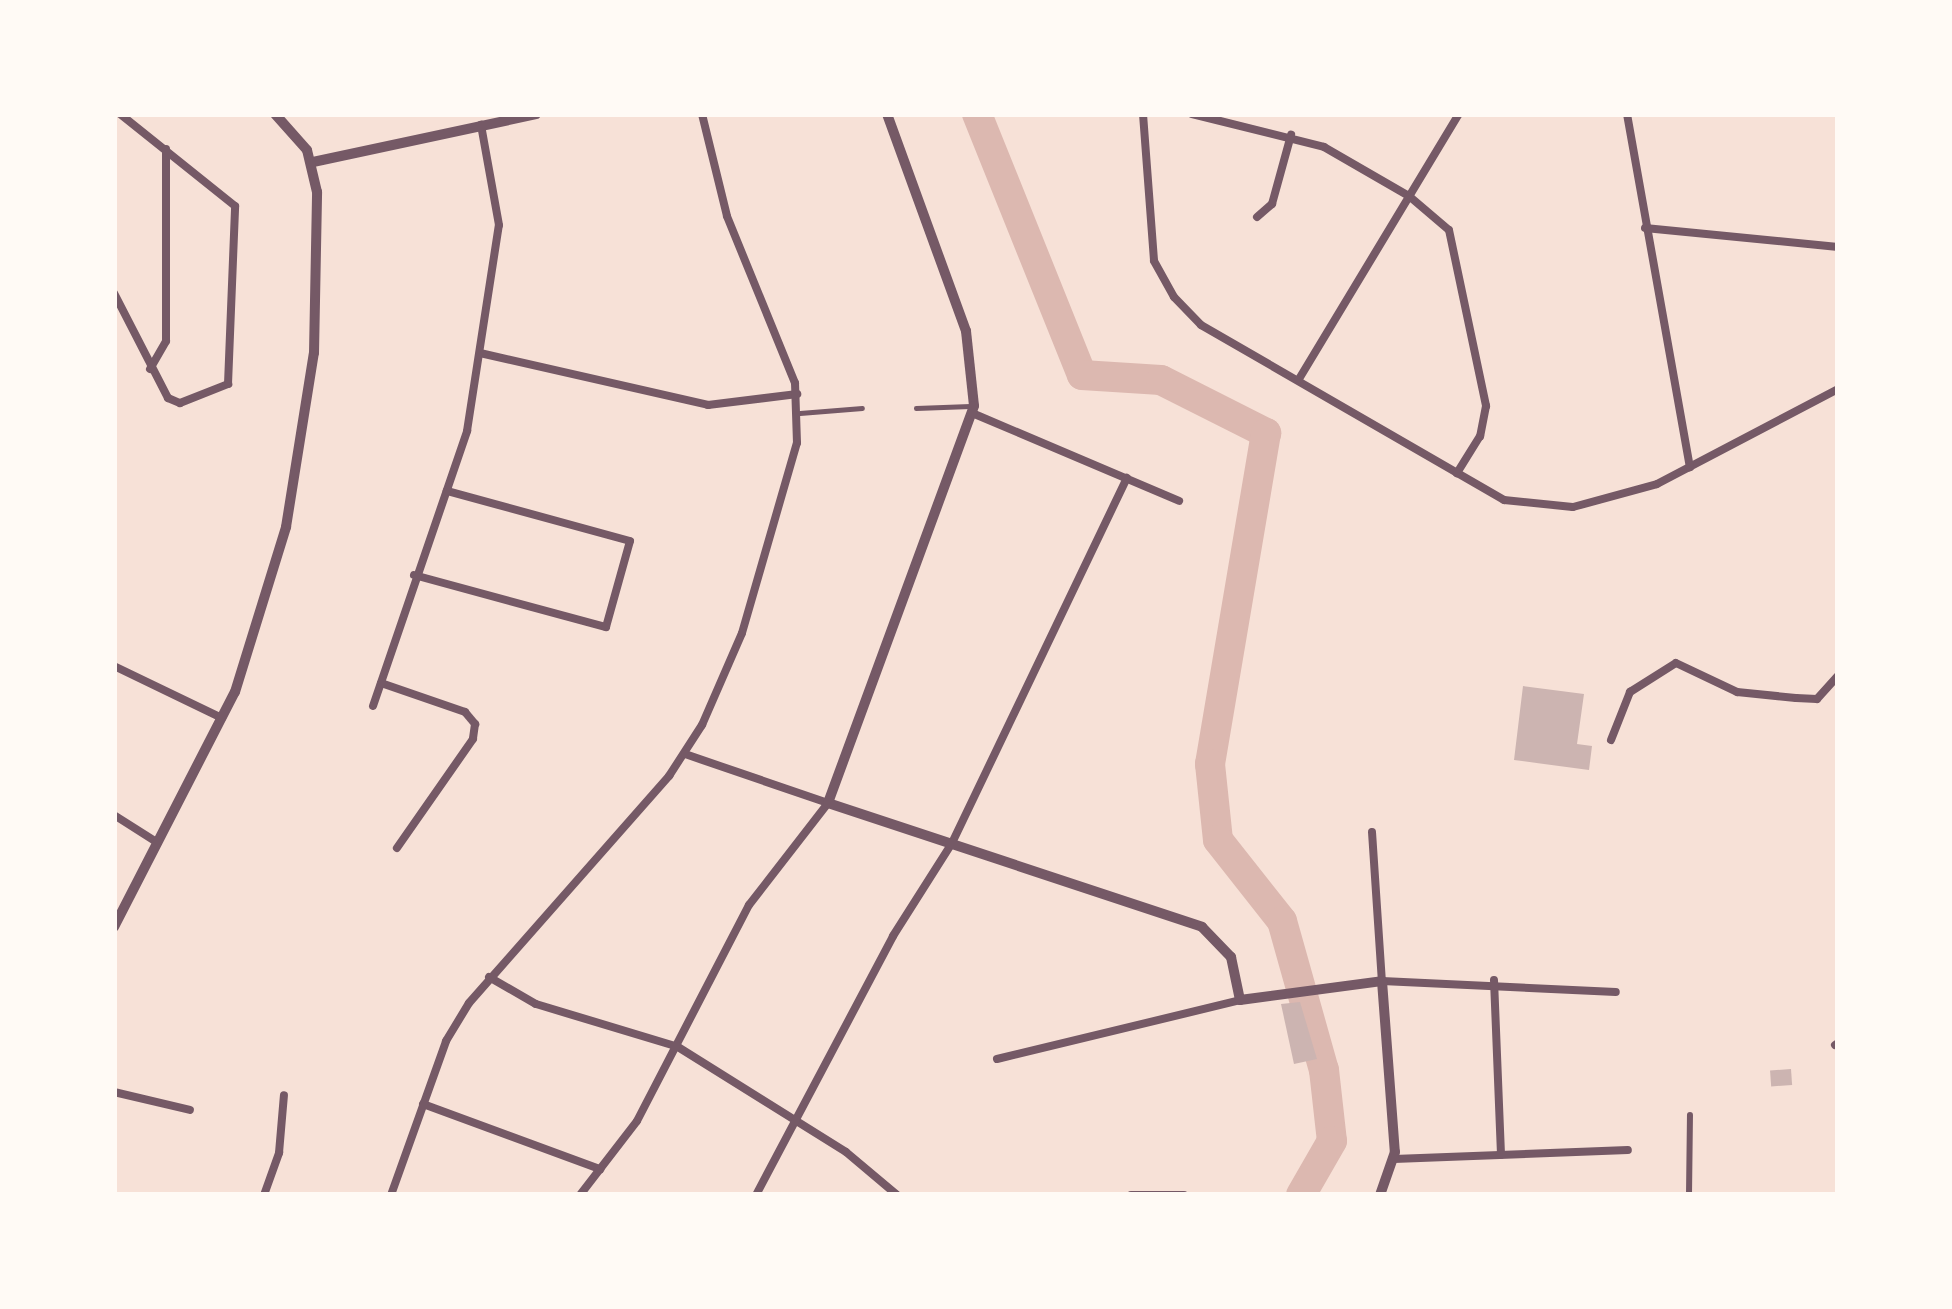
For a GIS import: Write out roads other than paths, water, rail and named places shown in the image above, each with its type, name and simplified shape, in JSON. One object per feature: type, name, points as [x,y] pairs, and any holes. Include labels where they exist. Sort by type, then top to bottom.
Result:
[{"type":"street","points":[[114,293],[150,369],[174,401],[220,388],[232,376],[236,217],[229,196],[121,114]]},
{"type":"street","points":[[114,927],[222,718],[266,607],[306,427],[317,261],[313,162],[275,114]]},
{"type":"street","points":[[313,162],[536,114]]},
{"type":"street","points":[[391,1195],[446,1041],[489,977],[685,754],[742,633],[800,412],[728,216],[702,114]]},
{"type":"street","points":[[580,1195],[678,1047],[749,904],[828,803],[973,410],[966,332],[887,114]]},
{"type":"street","points":[[1143,114],[1154,261],[1174,297],[1201,325],[1504,500],[1573,507],[1690,467],[1838,389]]},
{"type":"street","points":[[1192,114],[1291,135],[1409,196],[1456,243],[1486,406],[1480,436],[1457,473]]},
{"type":"street","points":[[1299,379],[1459,114]]},
{"type":"street","points":[[1627,114],[1690,467]]},
{"type":"street","points":[[373,706],[467,431],[499,225],[481,125]]},
{"type":"street","points":[[1257,217],[1272,204],[1291,135]]},
{"type":"street","points":[[150,369],[166,341],[166,148]]},
{"type":"street","points":[[1646,228],[1838,247]]},
{"type":"street","points":[[480,353],[709,405],[797,394]]},
{"type":"street","points":[[973,410],[1180,501]]},
{"type":"street","points":[[756,1195],[799,1124],[862,992],[952,843],[1126,478]]},
{"type":"street","points":[[414,575],[606,627],[630,541],[447,491]]},
{"type":"street","points":[[1611,740],[1630,692],[1676,663],[1737,692],[1796,698],[1816,699],[1838,676]]},
{"type":"street","points":[[114,666],[222,718]]},
{"type":"street","points":[[381,683],[465,712],[475,724],[473,740],[397,848]]},
{"type":"street","points":[[685,754],[1202,927],[1231,957],[1240,1000]]},
{"type":"street","points":[[114,815],[159,843]]},
{"type":"street","points":[[1372,832],[1394,1159],[1380,1195]]},
{"type":"street","points":[[489,977],[536,1004],[678,1047],[799,1124],[897,1195]]},
{"type":"street","points":[[1494,980],[1501,1155]]},
{"type":"street","points":[[997,1059],[1240,1000],[1382,981],[1494,980],[1616,992]]},
{"type":"street","points":[[114,1092],[190,1110]]},
{"type":"street","points":[[264,1195],[279,1153],[284,1095]]},
{"type":"street","points":[[423,1104],[601,1169]]},
{"type":"street","points":[[1689,1195],[1690,1115]]},
{"type":"street","points":[[1394,1159],[1628,1150]]},
{"type":"street","points":[[1131,1195],[1184,1195]]},
{"type":"lane","points":[[800,412],[862,408]]},
{"type":"lane","points":[[916,409],[973,410]]},
{"type":"waterway","points":[[977,114],[1082,375],[1161,380],[1266,433],[1210,764],[1218,840],[1282,921],[1324,1070],[1332,1141],[1301,1195]]}]
